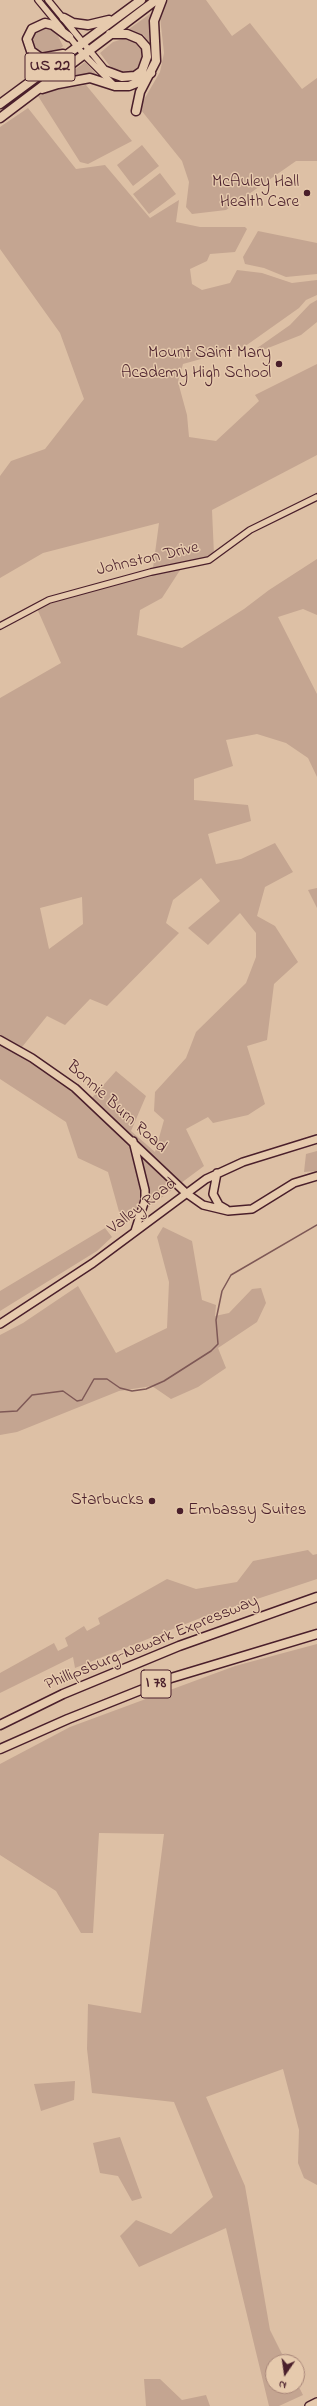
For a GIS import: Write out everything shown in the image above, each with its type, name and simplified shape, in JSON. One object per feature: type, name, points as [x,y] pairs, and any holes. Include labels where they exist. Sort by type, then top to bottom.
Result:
[{"type":"highway","name":"US 22","points":[[0,104],[141,0]]},
{"type":"highway","name":"US 22","points":[[0,118],[156,0]]},
{"type":"highway","points":[[136,111],[140,92],[151,73],[157,55],[154,21],[162,0]]},
{"type":"highway","points":[[64,18],[73,22],[88,25],[116,18]]},
{"type":"highway","points":[[68,53],[41,58],[31,51],[28,39],[32,29],[45,23],[53,25],[69,37]]},
{"type":"highway","points":[[106,71],[122,77],[135,76],[142,71],[147,57],[146,47],[139,38],[129,35],[110,34]]},
{"type":"highway","points":[[33,93],[58,84],[90,78],[115,86],[134,85],[151,73]]},
{"type":"highway","name":"Phillipsburg-Newark Expressway","points":[[0,1725],[4,1721],[63,1694],[179,1646],[317,1597]]},
{"type":"highway","name":"I 78","points":[[0,1749],[68,1719],[171,1678],[317,1634]]},
{"type":"main road","name":"Bonnie Burn Road","points":[[0,1040],[39,1062],[75,1088],[133,1141],[186,1193],[203,1206],[228,1211],[252,1209],[294,1183],[317,1176]]},
{"type":"main road","name":"Valley Road","points":[[0,1324],[134,1234],[186,1193],[217,1173],[258,1157],[317,1139]]},
{"type":"main road","points":[[133,1141],[145,1200],[134,1234]]},
{"type":"main road","points":[[217,1173],[213,1194],[219,1205],[228,1211]]},
{"type":"main road","points":[[309,2406],[317,2402]]},
{"type":"street","points":[[38,0],[76,47],[86,52],[106,71],[115,86]]},
{"type":"street","points":[[48,0],[84,42],[86,52],[115,86]]},
{"type":"street","name":"Johnston Drive","points":[[0,626],[49,600],[151,572],[210,560],[250,530],[317,497]]},
{"type":"shaded area","points":[[168,0],[206,0],[232,36],[250,23],[302,89],[317,78],[317,161],[296,161],[226,210],[192,214],[186,207],[189,182],[182,161],[141,110],[142,103],[160,72],[164,53],[160,17]]},
{"type":"shaded area","points":[[154,11],[151,25],[152,59],[144,35],[129,29]]},
{"type":"shaded area","points":[[46,26],[58,36],[63,46],[52,56],[46,56],[34,51],[30,40],[33,32]]},
{"type":"shaded area","points":[[129,37],[137,41],[142,48],[143,59],[137,70],[131,73],[117,72],[109,65],[100,53],[113,42]]},
{"type":"shaded area","points":[[85,62],[98,76],[60,81]]},
{"type":"shaded area","points":[[86,85],[132,141],[88,164],[80,162],[38,96],[54,90]]},
{"type":"shaded area","points":[[28,108],[76,169],[105,165],[150,218],[179,200],[176,222],[200,227],[245,227],[247,229],[235,252],[210,254],[207,261],[190,269],[192,284],[202,290],[230,283],[237,270],[262,273],[292,283],[317,280],[317,295],[306,300],[299,308],[244,347],[183,364],[178,382],[187,415],[189,437],[216,441],[259,401],[255,395],[317,364],[317,455],[212,510],[214,555],[184,564],[162,598],[140,610],[137,635],[182,648],[244,609],[269,590],[317,559],[317,615],[303,609],[278,617],[317,694],[317,777],[308,758],[286,743],[257,734],[226,740],[233,766],[194,779],[194,800],[248,805],[251,821],[208,834],[216,864],[241,859],[275,843],[293,872],[265,887],[257,916],[275,926],[298,962],[274,984],[267,1040],[247,1046],[265,1104],[248,1115],[213,1123],[208,1117],[186,1129],[204,1166],[123,1226],[108,1172],[78,1158],[66,1122],[0,1079],[0,698],[61,663],[35,604],[153,568],[159,523],[43,553],[0,578],[0,476],[11,461],[45,449],[84,399],[60,333],[0,249],[0,127]],"holes":[[[201,878],[220,901],[188,928],[208,945],[240,913],[256,933],[256,957],[246,983],[196,1032],[186,1058],[155,1092],[154,1111],[164,1120],[155,1152],[131,1131],[146,1096],[116,1071],[89,1101],[18,1052],[47,1016],[65,1025],[90,999],[107,1006],[179,933],[166,923],[173,900]],[[82,897],[83,924],[49,949],[40,908]]]},
{"type":"shaded area","points":[[142,145],[159,166],[133,186],[117,165]]},
{"type":"shaded area","points":[[160,173],[176,194],[149,214],[133,194]]},
{"type":"shaded area","points":[[258,231],[317,243],[317,274],[286,277],[264,268],[245,264],[243,257]]},
{"type":"shaded area","points":[[317,300],[317,322],[301,335],[258,352],[253,351],[290,325],[310,304]]},
{"type":"shaded area","points":[[317,888],[317,908],[308,890]]},
{"type":"shaded area","points":[[317,1151],[317,1171],[304,1172],[306,1154]]},
{"type":"shaded area","points":[[163,1227],[192,1241],[202,1300],[216,1305],[215,1316],[229,1313],[252,1289],[261,1288],[266,1303],[257,1322],[218,1348],[226,1368],[198,1387],[171,1399],[152,1386],[119,1391],[17,1432],[0,1435],[0,1335],[23,1323],[78,1286],[116,1353],[167,1328],[169,1282],[157,1237]]},
{"type":"shaded area","points":[[105,1228],[112,1237],[97,1251],[0,1311],[0,1291]]},
{"type":"shaded area","points":[[308,1550],[313,1555],[317,1554],[317,1579],[203,1617],[75,1668],[73,1657],[0,1693],[0,1673],[54,1643],[58,1651],[68,1646],[65,1638],[84,1626],[87,1631],[100,1624],[98,1618],[167,1579],[196,1589],[237,1582],[253,1561]]},
{"type":"shaded area","points":[[317,1644],[317,2185],[304,2178],[298,2163],[299,2130],[283,2069],[206,2097],[245,2186],[270,2330],[282,2354],[265,2354],[265,2389],[226,2228],[139,2267],[120,2236],[136,2220],[171,2234],[213,2197],[174,2102],[92,2093],[87,2049],[88,2004],[141,2013],[164,1834],[99,1833],[93,1933],[81,1933],[56,1891],[0,1855],[0,1764],[70,1727],[235,1666]]},
{"type":"shaded area","points":[[75,2081],[74,2100],[41,2111],[34,2084]]},
{"type":"shaded area","points":[[120,2137],[142,2198],[132,2201],[118,2176],[100,2173],[93,2143]]},
{"type":"shaded area","points":[[144,2379],[160,2379],[182,2400],[206,2395],[210,2406],[146,2406]]},
{"type":"shaded area","points":[[266,2394],[303,2395],[279,2406],[269,2406]]},
{"type":"waterway","points":[[0,1412],[17,1411],[32,1395],[63,1391],[77,1401],[82,1400],[94,1379],[107,1379],[120,1388],[132,1391],[146,1389],[164,1381],[211,1351],[218,1344],[216,1320],[222,1291],[231,1275],[317,1225]]},
{"type":"place","name":"McAuley Hall Health Care","points":[[307,193]]},
{"type":"place","name":"Mount Saint Mary Academy High School","points":[[279,364]]},
{"type":"place","name":"Starbucks","points":[[152,1501]]},
{"type":"place","name":"Embassy Suites","points":[[180,1511]]}]
